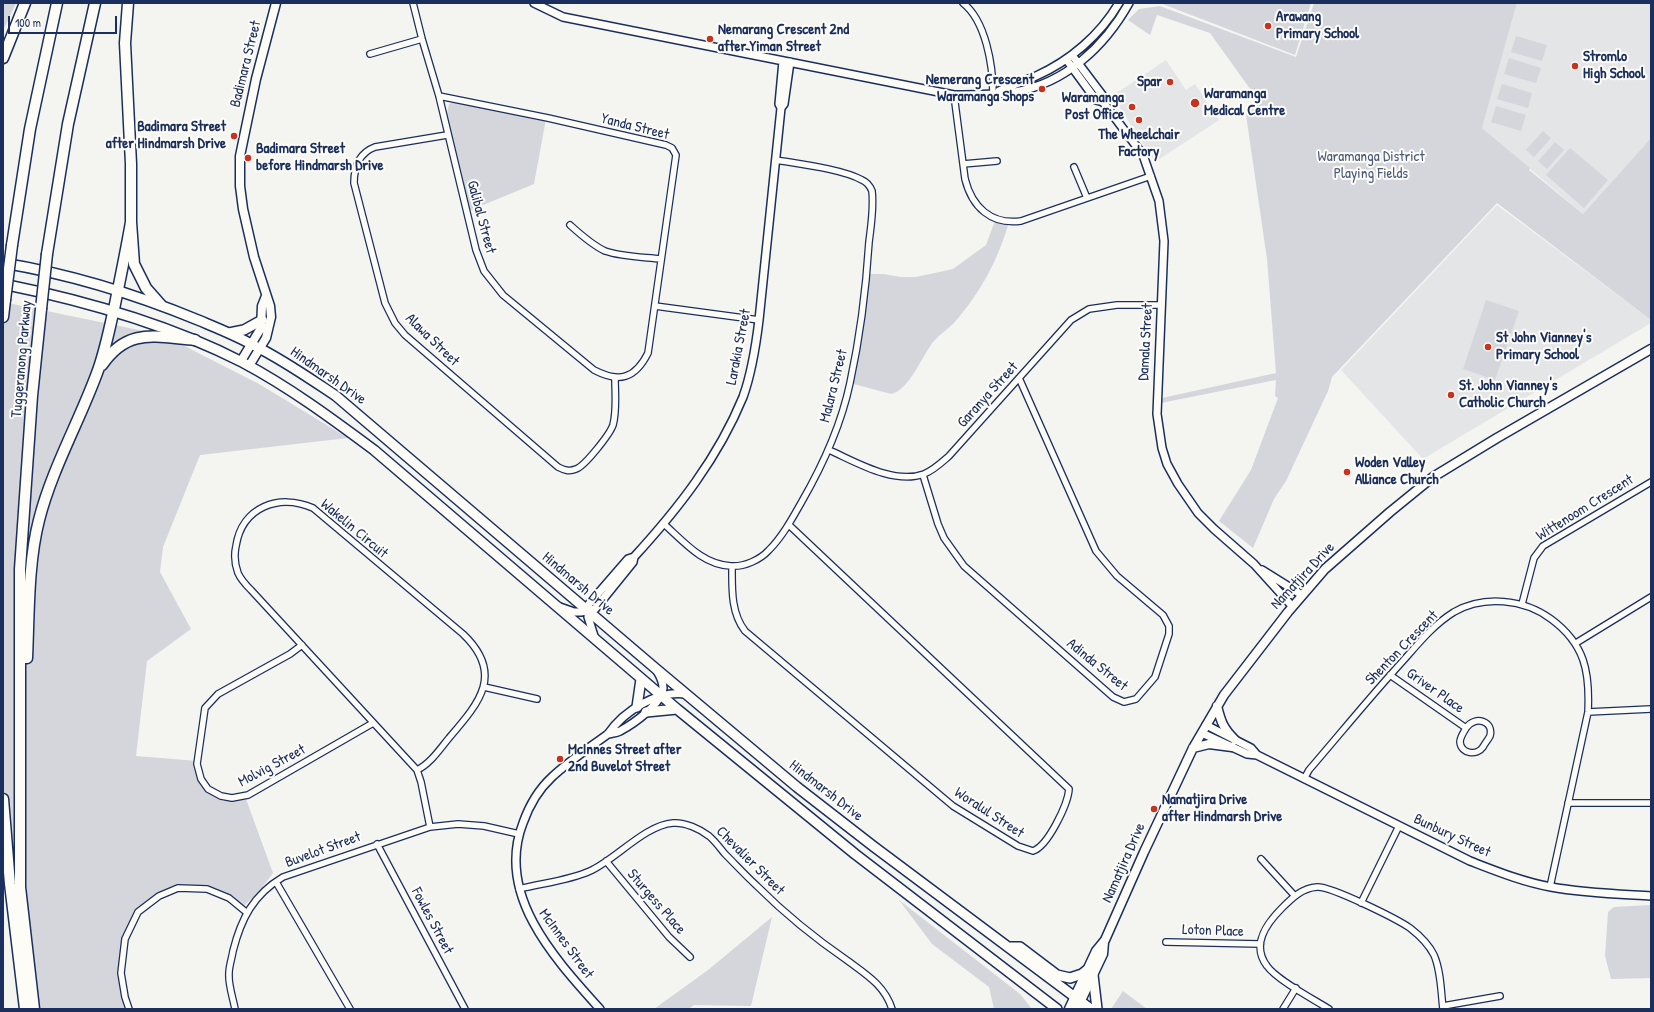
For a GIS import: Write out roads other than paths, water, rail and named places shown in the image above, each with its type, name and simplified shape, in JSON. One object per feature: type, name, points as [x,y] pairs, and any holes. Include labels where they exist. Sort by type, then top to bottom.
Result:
[{"type":"highway","points":[[3,58],[25,3]]},
{"type":"highway","name":"Tuggeranong Parkway","points":[[3,317],[12,245],[30,129],[57,3]]},
{"type":"highway","name":"Tuggeranong Parkway","points":[[24,1009],[27,996],[20,887],[20,569],[32,396],[47,254],[68,124],[95,3]]},
{"type":"highway","points":[[128,3],[125,43],[131,164],[131,222],[134,264],[146,288],[161,305]]},
{"type":"highway","points":[[20,796],[29,613],[35,538],[46,495],[97,373],[105,349],[131,222]]},
{"type":"highway","points":[[97,373],[115,349],[128,340],[140,337],[195,340]]},
{"type":"highway","name":"Tuggeranong Parkway","points":[[3,799],[10,884],[26,981]]},
{"type":"highway","points":[[3,849],[10,884]]},
{"type":"highway","name":"Tuggeranong Parkway","points":[[27,996],[34,1009]]},
{"type":"main road","name":"Badimara Street","points":[[256,346],[266,338],[271,317],[270,306],[243,209],[239,164],[247,118],[276,3]]},
{"type":"main road","name":"Hindmarsh Drive","points":[[3,263],[58,274],[118,290],[161,305],[229,333],[256,346],[336,396],[797,787],[1008,947],[1077,1002],[1091,1009]]},
{"type":"main road","name":"Hindmarsh Drive","points":[[3,284],[55,295],[113,312],[195,340],[245,364],[324,413],[374,450],[676,709],[855,854],[1046,1004],[1057,1009]]},
{"type":"main road","name":"Badimara Street","points":[[245,364],[256,346],[261,328],[262,306],[266,296]]},
{"type":"main road","points":[[229,333],[244,330],[262,320]]},
{"type":"main road","name":"Namatjira Drive","points":[[1069,1009],[1077,1002],[1090,972],[1096,950],[1104,940],[1193,748],[1217,706],[1292,606],[1325,569],[1358,539],[1433,477],[1497,438],[1651,349]]},
{"type":"main road","points":[[637,708],[641,679]]},
{"type":"main road","points":[[1193,748],[1209,744],[1233,743],[1221,722],[1217,706]]},
{"type":"main road","points":[[646,712],[676,709]]},
{"type":"main road","points":[[1008,947],[1020,947],[1057,975],[1070,978],[1090,972],[1097,1009]]},
{"type":"street","name":"Galibal Street","points":[[413,3],[439,96],[447,135],[476,250],[484,270],[503,296],[594,370],[605,376],[615,378]]},
{"type":"street","points":[[534,3],[563,17],[954,95],[1016,92],[1042,84],[1073,68],[1080,64],[1103,41],[1120,20],[1129,3]]},
{"type":"street","points":[[963,3],[976,18],[983,32],[993,80],[993,94]]},
{"type":"street","points":[[993,94],[1037,76],[1069,57],[1084,46],[1103,26],[1119,3]]},
{"type":"street","points":[[370,54],[422,38]]},
{"type":"street","name":"Damala Street","points":[[1069,57],[1080,64],[1104,96],[1103,102]]},
{"type":"street","name":"Damala Street","points":[[1069,57],[1073,68],[1096,100],[1103,102],[1143,156],[1159,201],[1163,228],[1156,400],[1158,430],[1167,464],[1198,513],[1254,564],[1292,606]]},
{"type":"street","name":"Larakia Street","points":[[588,611],[595,609],[623,570],[633,562],[634,557],[664,524],[715,455],[743,396],[750,372],[760,320],[781,108],[784,104],[787,61]]},
{"type":"street","points":[[954,95],[968,192],[975,204],[984,213],[1009,222],[1021,221],[1151,176]]},
{"type":"street","name":"Yanda Street","points":[[439,96],[548,118],[672,148],[676,155],[648,353],[643,363],[632,372],[623,377],[615,378]]},
{"type":"street","name":"Alawa Street","points":[[447,135],[375,147],[368,150],[358,162],[354,174],[354,183],[385,303],[395,322],[404,335],[562,469],[575,470],[582,466],[611,431],[614,416],[615,378]]},
{"type":"street","name":"Malara Street","points":[[664,524],[702,558],[715,563],[732,567],[751,563],[761,557],[770,550],[789,525],[829,450],[843,412],[850,383],[860,326],[867,274],[872,191],[868,184],[863,180],[848,174],[776,160]]},
{"type":"street","points":[[963,164],[997,161]]},
{"type":"street","points":[[1074,167],[1087,198]]},
{"type":"street","points":[[570,225],[586,239],[604,250],[619,255],[661,259]]},
{"type":"street","name":"Garanya Street","points":[[829,450],[893,476],[913,477],[932,471],[949,456],[1071,320],[1089,309],[1117,304],[1161,305]]},
{"type":"street","points":[[655,306],[760,320]]},
{"type":"street","name":"Adinda Street","points":[[923,474],[938,524],[944,538],[964,566],[1113,697],[1124,702],[1136,699],[1155,677],[1169,634],[1167,621],[1164,615],[1117,576],[1096,551],[1019,378]]},
{"type":"street","name":"Wittenoom Crescent","points":[[1522,604],[1534,558],[1543,546],[1651,482]]},
{"type":"street","name":"Wakelin Circuit","points":[[417,770],[428,763],[475,706],[484,687],[485,675],[483,661],[477,649],[463,634],[316,511],[298,503],[281,502],[259,509],[246,520],[238,534],[235,557],[238,570],[243,580],[417,770],[421,782],[430,827]]},
{"type":"street","name":"Woralul Street","points":[[732,567],[736,617],[745,631],[953,806],[1018,846],[1029,851],[1037,850],[1044,843],[1065,806],[1069,789],[789,525]]},
{"type":"street","name":"Damala Street","points":[[1254,564],[1302,595]]},
{"type":"street","points":[[1576,643],[1651,597]]},
{"type":"street","name":"Shenton Crescent","points":[[1304,779],[1309,770],[1390,675],[1435,626],[1454,612],[1469,606],[1486,602],[1522,604],[1539,611],[1555,622],[1576,643],[1588,678],[1588,712],[1550,887]]},
{"type":"street","points":[[555,605],[574,612],[588,611],[588,617],[595,639]]},
{"type":"street","name":"Molvig Street","points":[[302,645],[290,654],[218,694],[205,708],[197,764],[201,779],[208,789],[227,798],[248,795],[373,723]]},
{"type":"street","points":[[655,668],[660,676],[663,688],[661,696]]},
{"type":"street","name":"Griver Place","points":[[1390,675],[1466,728]]},
{"type":"street","points":[[484,687],[538,699]]},
{"type":"street","name":"McInnes Street","points":[[600,1009],[544,941],[524,907],[519,889],[516,862],[519,834],[531,804],[538,793],[552,777],[608,734],[614,725],[637,708],[661,696],[676,693],[686,694]]},
{"type":"street","name":"McInnes Street","points":[[608,734],[619,732],[655,705],[661,696]]},
{"type":"street","points":[[1588,712],[1651,709]]},
{"type":"street","name":"Griver Place","points":[[1476,720],[1484,722],[1489,728],[1490,736],[1478,752],[1470,753],[1461,745],[1461,737],[1466,728],[1469,724],[1476,720]]},
{"type":"street","name":"Bunbury Street","points":[[1204,729],[1233,743],[1251,748],[1257,755],[1399,826],[1470,860],[1506,874],[1550,887],[1598,893],[1651,896]]},
{"type":"street","points":[[1568,803],[1651,803]]},
{"type":"street","name":"Chevalier Street","points":[[519,889],[576,876],[590,871],[606,862],[653,829],[667,824],[680,823],[702,831],[710,836],[757,886],[780,907],[821,942],[874,980],[882,988],[890,1000],[892,1009]]},
{"type":"street","name":"Buvelot Street","points":[[235,1009],[229,973],[237,936],[246,912],[262,894],[283,877],[430,827],[458,824],[484,826],[519,834]]},
{"type":"street","points":[[1361,903],[1399,826]]},
{"type":"street","name":"Fowles Street","points":[[377,844],[465,1009]]},
{"type":"street","points":[[1261,859],[1294,895]]},
{"type":"street","name":"Sturgess Place","points":[[606,862],[669,937],[690,957]]},
{"type":"street","points":[[276,882],[350,1009]]},
{"type":"street","points":[[1329,1009],[1275,974],[1267,966],[1262,956],[1260,944],[1264,929],[1268,922],[1294,895],[1308,889],[1318,887],[1329,888],[1408,927],[1427,945],[1434,955],[1437,966],[1443,1007],[1500,996]]},
{"type":"street","points":[[129,1009],[125,997],[121,973],[125,938],[138,912],[159,896],[178,888],[207,889],[229,898],[246,912]]},
{"type":"street","name":"Loton Place","points":[[1166,942],[1260,944]]},
{"type":"street","points":[[1283,1009],[1296,988]]},
{"type":"place","name":"Arawang Primary School","points":[[1268,26]]},
{"type":"place","name":"Nemarang Crescent 2nd after Yiman Street","points":[[710,39]]},
{"type":"place","name":"Stromlo High School","points":[[1575,66]]},
{"type":"place","name":"Spar","points":[[1170,82]]},
{"type":"place","name":"Nemerang Crescent Waramanga Shops","points":[[1042,89]]},
{"type":"place","name":"Waramanga Medical Centre","points":[[1195,103]]},
{"type":"place","name":"Waramanga Post Office","points":[[1132,107]]},
{"type":"place","name":"The Wheelchair Factory","points":[[1139,120]]},
{"type":"place","name":"Badimara Street after Hindmarsh Drive","points":[[234,136]]},
{"type":"place","name":"Badimara Street before Hindmarsh Drive","points":[[248,158]]},
{"type":"place","name":"St John Vianney's Primary School","points":[[1488,347]]},
{"type":"place","name":"St. John Vianney's Catholic Church","points":[[1451,395]]},
{"type":"place","name":"Woden Valley Alliance Church","points":[[1347,472]]},
{"type":"place","name":"McInnes Street after 2nd Buvelot Street","points":[[560,759]]},
{"type":"place","name":"Namatjira Drive after Hindmarsh Drive","points":[[1154,809]]},
{"type":"park label","name":"Waramanga District Playing Fields","points":[[1371,166]]}]
